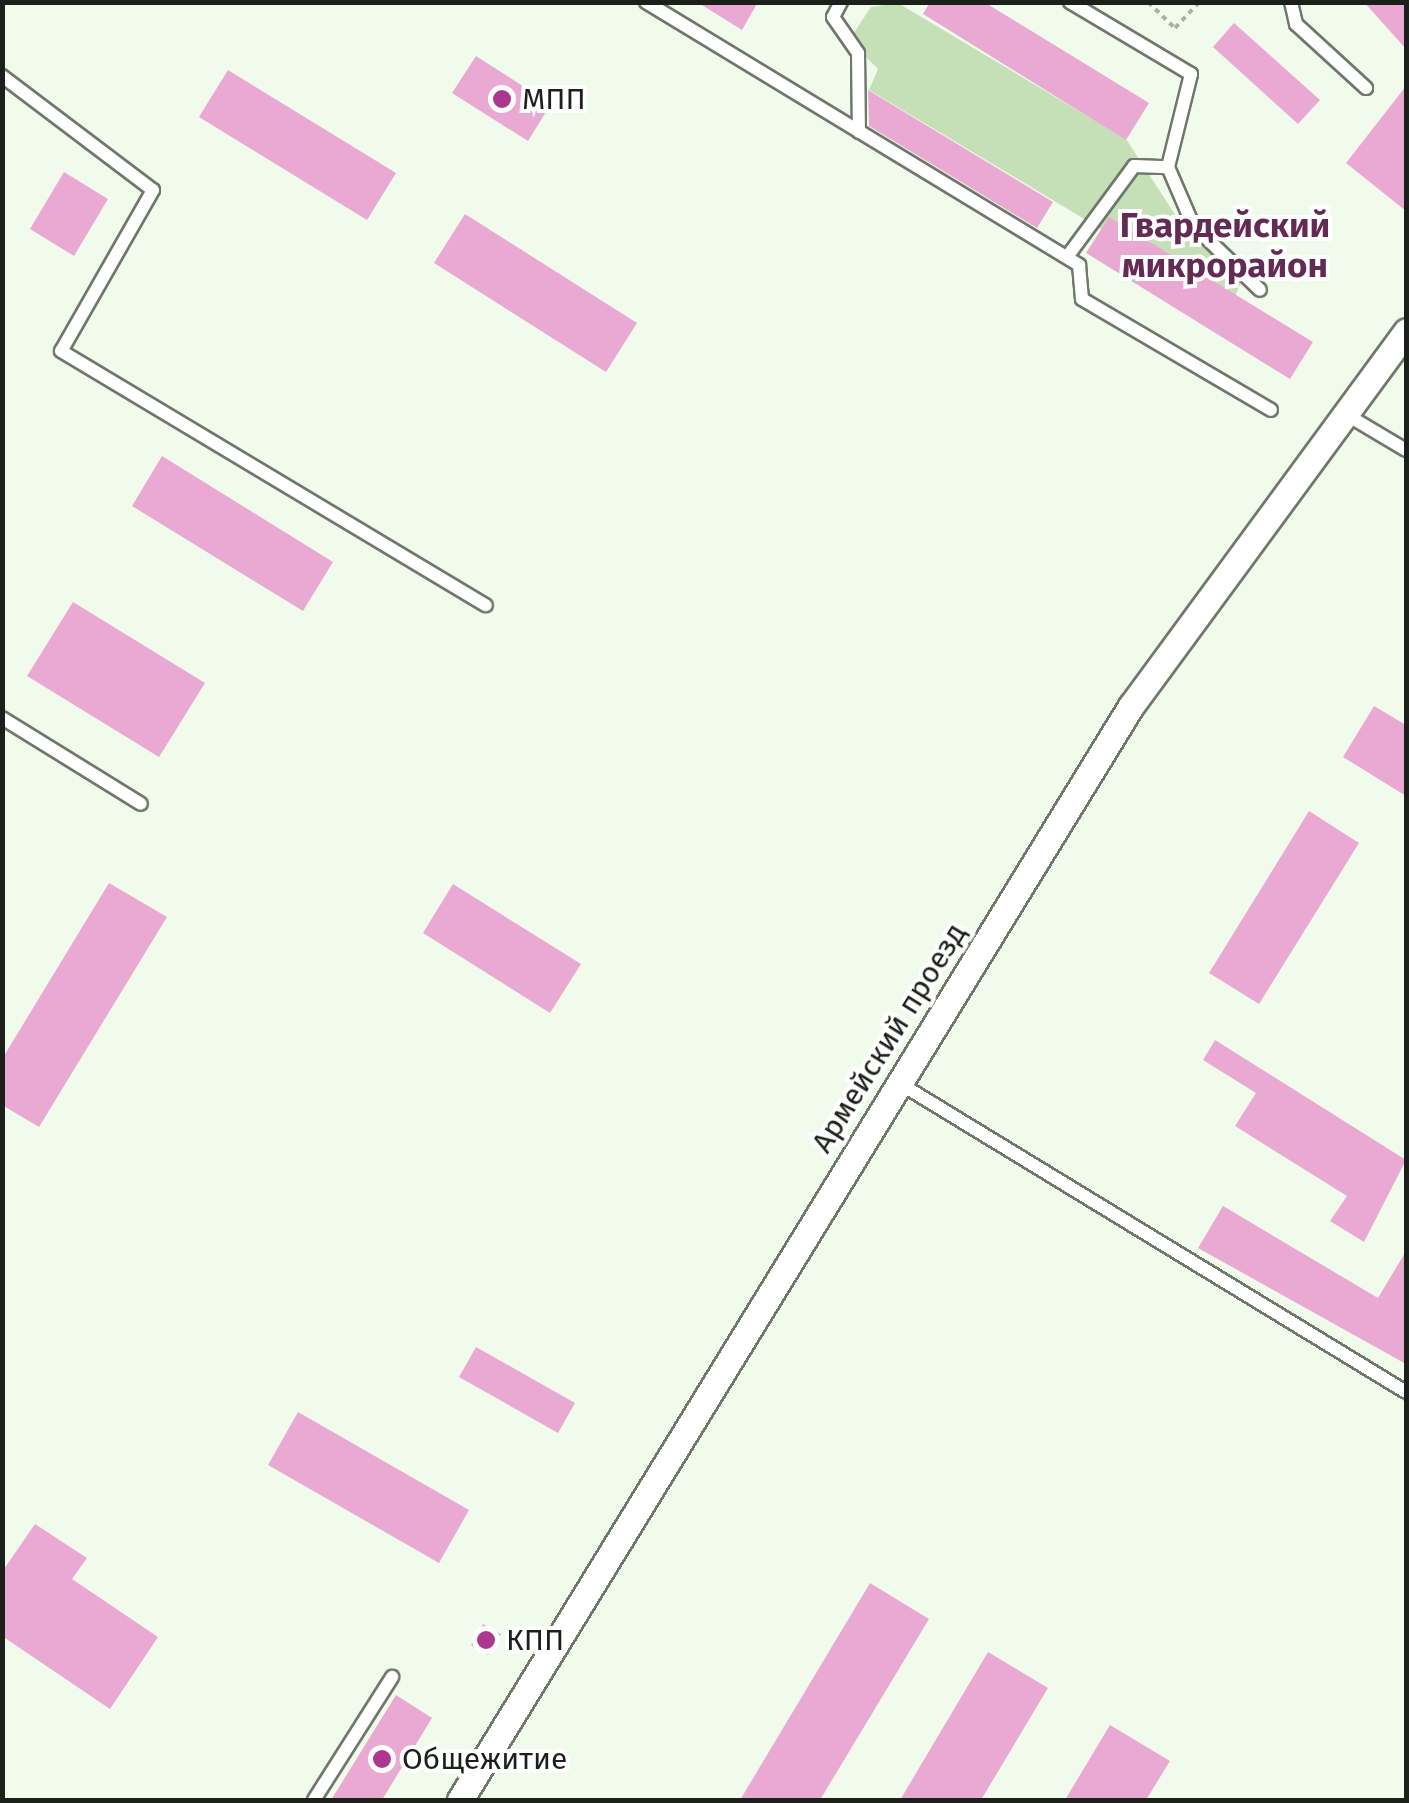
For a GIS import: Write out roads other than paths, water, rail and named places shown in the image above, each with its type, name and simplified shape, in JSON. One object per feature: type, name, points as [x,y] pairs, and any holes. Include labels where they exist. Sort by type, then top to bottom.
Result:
[{"type":"street","name":"Армейский проезд","points":[[460,1800],[1131,706],[1340,410],[1406,332]]},
{"type":"lane","points":[[646,2],[1080,265],[1082,299],[1272,410]]},
{"type":"lane","points":[[841,2],[833,18],[858,53],[859,132]]},
{"type":"lane","points":[[1070,2],[1191,74],[1168,167],[1193,225],[1260,290]]},
{"type":"lane","points":[[1290,2],[1296,24],[1366,88]]},
{"type":"lane","points":[[2,76],[153,190],[61,351],[486,606]]},
{"type":"lane","points":[[1067,258],[1134,166],[1168,167]]},
{"type":"lane","points":[[1340,410],[1406,450]]},
{"type":"lane","points":[[2,718],[141,804]]},
{"type":"lane","points":[[899,1083],[1406,1392]]},
{"type":"lane","points":[[314,1800],[392,1677]]},
{"type":"place","name":"МПП","points":[[502,99]]},
{"type":"place","name":"КПП","points":[[486,1640]]},
{"type":"place","name":"Общежитие","points":[[382,1759]]},
{"type":"district","name":"Гвардейский микрорайон","points":[[1225,245]]}]
